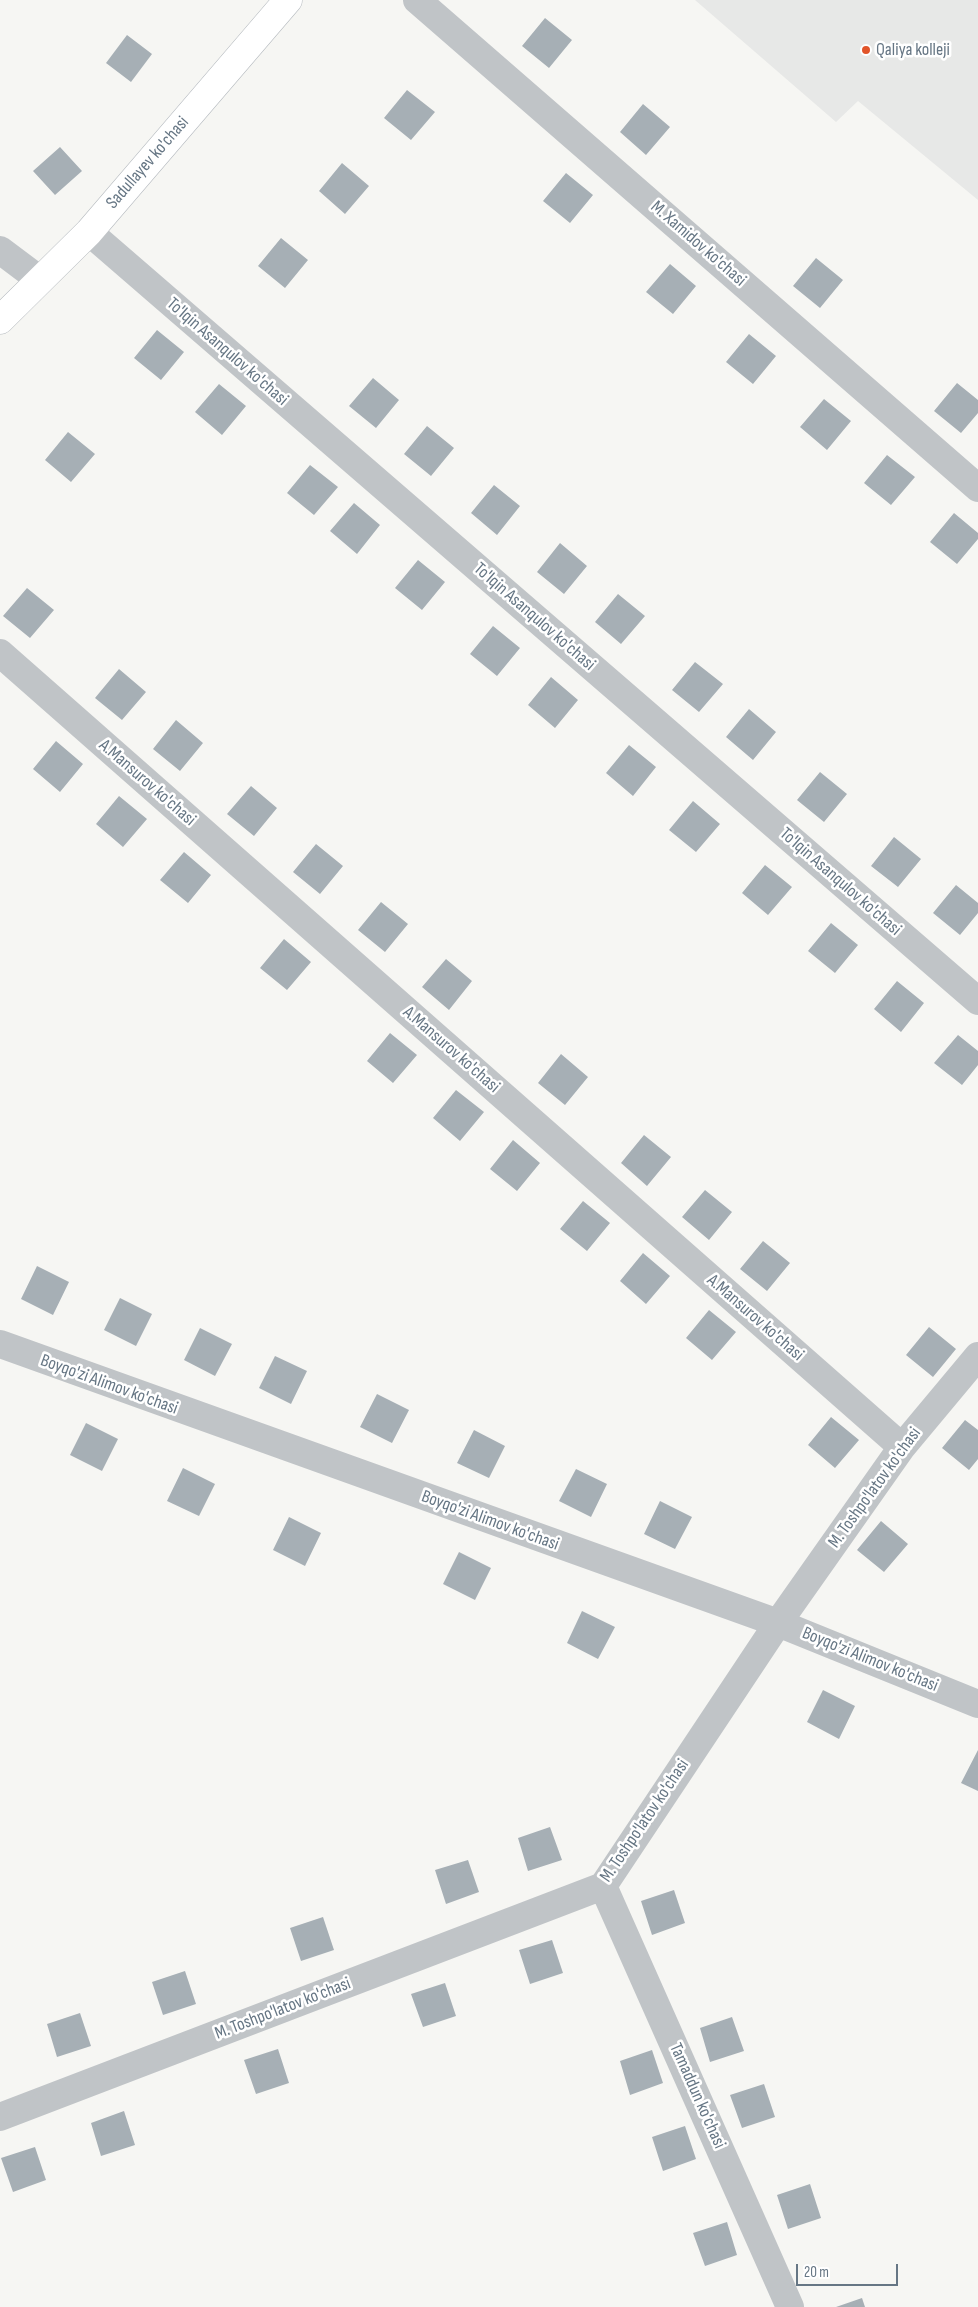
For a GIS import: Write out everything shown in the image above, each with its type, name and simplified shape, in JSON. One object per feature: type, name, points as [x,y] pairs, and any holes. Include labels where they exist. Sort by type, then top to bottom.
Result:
[{"type":"main road","name":"Sadullayev ko'chasi","points":[[0,320],[89,232],[288,0]]},
{"type":"street","name":"M. Xamidov ko'chasi","points":[[417,0],[978,488]]},
{"type":"street","name":"To'lqin Asanqulov ko'chasi","points":[[89,232],[978,1001]]},
{"type":"street","points":[[0,250],[40,280]]},
{"type":"street","name":"A.Mansurov ko'chasi","points":[[0,653],[902,1447]]},
{"type":"street","name":"Boyqo'zi Alimov ko'chasi","points":[[0,1344],[778,1623],[978,1704]]},
{"type":"street","name":"M. Toshpo'latov ko'chasi","points":[[0,2117],[603,1886],[778,1623],[902,1447],[978,1356]]},
{"type":"street","name":"Tamaddun ko'chasi","points":[[603,1886],[790,2307]]},
{"type":"shaded area","name":"Qaliya kolleji","points":[[695,0],[978,0],[978,200],[858,101],[836,122]]},
{"type":"building","points":[[545,18],[572,40],[549,68],[522,46]]},
{"type":"building","points":[[127,35],[152,54],[131,82],[106,63]]},
{"type":"building","points":[[407,90],[435,112],[411,140],[384,118]]},
{"type":"building","points":[[643,104],[670,127],[646,155],[620,132]]},
{"type":"building","points":[[60,147],[82,171],[55,195],[33,171]]},
{"type":"building","points":[[342,163],[369,186],[345,214],[319,191]]},
{"type":"building","points":[[566,173],[593,195],[570,223],[543,201]]},
{"type":"building","points":[[281,238],[308,260],[285,288],[258,266]]},
{"type":"building","points":[[816,258],[843,280],[820,308],[793,286]]},
{"type":"building","points":[[670,264],[696,286],[673,314],[646,292]]},
{"type":"building","points":[[157,330],[184,352],[161,380],[134,358]]},
{"type":"building","points":[[749,334],[776,356],[753,384],[726,362]]},
{"type":"building","points":[[373,378],[399,400],[376,428],[349,406]]},
{"type":"building","points":[[957,383],[978,400],[978,413],[961,433],[934,411]]},
{"type":"building","points":[[219,384],[246,406],[222,435],[195,412]]},
{"type":"building","points":[[824,399],[851,421],[827,450],[800,427]]},
{"type":"building","points":[[427,426],[454,448],[431,476],[404,454]]},
{"type":"building","points":[[68,432],[95,454],[71,482],[45,460]]},
{"type":"building","points":[[887,455],[915,477],[891,505],[864,483]]},
{"type":"building","points":[[310,465],[338,487],[314,515],[287,493]]},
{"type":"building","points":[[494,485],[520,506],[497,535],[471,513]]},
{"type":"building","points":[[354,503],[380,525],[357,554],[330,531]]},
{"type":"building","points":[[954,513],[978,533],[978,539],[957,564],[930,542]]},
{"type":"building","points":[[560,543],[587,566],[564,594],[537,572]]},
{"type":"building","points":[[418,560],[445,582],[422,610],[395,588]]},
{"type":"building","points":[[27,588],[54,610],[30,638],[3,616]]},
{"type":"building","points":[[618,594],[645,616],[621,644],[595,622]]},
{"type":"building","points":[[493,626],[520,648],[497,676],[470,654]]},
{"type":"building","points":[[695,662],[723,684],[699,712],[672,690]]},
{"type":"building","points":[[119,669],[146,692],[122,720],[95,698]]},
{"type":"building","points":[[551,677],[578,700],[555,728],[528,705]]},
{"type":"building","points":[[749,709],[776,732],[753,760],[726,737]]},
{"type":"building","points":[[176,720],[203,743],[180,771],[153,749]]},
{"type":"building","points":[[56,741],[83,764],[60,792],[33,769]]},
{"type":"building","points":[[629,745],[656,767],[633,796],[606,773]]},
{"type":"building","points":[[820,772],[847,794],[824,822],[797,800]]},
{"type":"building","points":[[251,786],[277,808],[254,836],[227,814]]},
{"type":"building","points":[[119,796],[147,819],[123,847],[96,824]]},
{"type":"building","points":[[693,801],[720,824],[696,852],[669,830]]},
{"type":"building","points":[[894,837],[921,859],[898,887],[871,866]]},
{"type":"building","points":[[316,844],[343,866],[320,894],[293,872]]},
{"type":"building","points":[[184,852],[211,875],[188,903],[160,880]]},
{"type":"building","points":[[765,865],[792,887],[768,915],[742,893]]},
{"type":"building","points":[[956,885],[978,903],[978,913],[960,935],[933,913]]},
{"type":"building","points":[[381,902],[408,924],[385,952],[358,930]]},
{"type":"building","points":[[831,923],[858,945],[835,973],[808,951]]},
{"type":"building","points":[[284,939],[311,962],[287,990],[260,968]]},
{"type":"building","points":[[446,959],[472,981],[449,1010],[422,987]]},
{"type":"building","points":[[897,981],[924,1003],[901,1032],[874,1009]]},
{"type":"building","points":[[390,1033],[417,1055],[393,1083],[367,1061]]},
{"type":"building","points":[[958,1035],[978,1051],[978,1065],[962,1085],[934,1063]]},
{"type":"building","points":[[561,1054],[588,1077],[565,1105],[538,1083]]},
{"type":"building","points":[[456,1090],[484,1112],[460,1141],[433,1118]]},
{"type":"building","points":[[644,1135],[671,1157],[647,1186],[621,1163]]},
{"type":"building","points":[[513,1140],[540,1163],[517,1191],[490,1169]]},
{"type":"building","points":[[705,1190],[732,1212],[709,1240],[682,1217]]},
{"type":"building","points":[[583,1201],[610,1223],[587,1251],[560,1229]]},
{"type":"building","points":[[763,1241],[790,1263],[767,1291],[740,1269]]},
{"type":"building","points":[[643,1253],[670,1276],[646,1304],[620,1281]]},
{"type":"building","points":[[37,1266],[69,1282],[53,1315],[21,1299]]},
{"type":"building","points":[[120,1298],[152,1314],[136,1346],[104,1330]]},
{"type":"building","points":[[709,1310],[736,1332],[712,1360],[686,1338]]},
{"type":"building","points":[[929,1327],[956,1349],[933,1377],[906,1355]]},
{"type":"building","points":[[200,1328],[232,1344],[215,1376],[184,1360]]},
{"type":"building","points":[[275,1356],[307,1371],[291,1404],[259,1388]]},
{"type":"building","points":[[377,1394],[409,1410],[392,1443],[360,1427]]},
{"type":"building","points":[[831,1417],[859,1440],[835,1468],[808,1445]]},
{"type":"building","points":[[965,1420],[978,1430],[978,1459],[969,1470],[942,1448]]},
{"type":"building","points":[[86,1423],[118,1439],[102,1471],[70,1455]]},
{"type":"building","points":[[474,1430],[505,1446],[489,1478],[457,1463]]},
{"type":"building","points":[[183,1468],[215,1484],[199,1516],[167,1501]]},
{"type":"building","points":[[576,1469],[607,1484],[591,1517],[559,1501]]},
{"type":"building","points":[[660,1501],[692,1517],[675,1549],[644,1534]]},
{"type":"building","points":[[289,1517],[321,1533],[305,1566],[273,1550]]},
{"type":"building","points":[[881,1521],[908,1544],[884,1572],[857,1550]]},
{"type":"building","points":[[459,1552],[491,1568],[475,1600],[443,1584]]},
{"type":"building","points":[[582,1611],[615,1627],[598,1659],[567,1643]]},
{"type":"building","points":[[823,1690],[855,1706],[839,1739],[807,1722]]},
{"type":"building","points":[[978,1750],[978,1791],[961,1783]]},
{"type":"building","points":[[550,1827],[562,1860],[528,1871],[518,1838]]},
{"type":"building","points":[[468,1860],[479,1892],[446,1904],[435,1870]]},
{"type":"building","points":[[674,1890],[685,1923],[652,1935],[641,1901]]},
{"type":"building","points":[[323,1917],[334,1950],[301,1961],[290,1928]]},
{"type":"building","points":[[552,1940],[563,1973],[530,1984],[519,1950]]},
{"type":"building","points":[[185,1971],[196,2004],[163,2015],[152,1982]]},
{"type":"building","points":[[445,1983],[456,2016],[423,2027],[411,1994]]},
{"type":"building","points":[[80,2013],[91,2046],[57,2057],[47,2024]]},
{"type":"building","points":[[732,2017],[744,2051],[710,2062],[700,2028]]},
{"type":"building","points":[[278,2049],[289,2083],[256,2094],[244,2060]]},
{"type":"building","points":[[652,2050],[663,2083],[630,2095],[620,2061]]},
{"type":"building","points":[[764,2084],[775,2117],[742,2128],[730,2095]]},
{"type":"building","points":[[124,2111],[135,2145],[101,2156],[91,2123]]},
{"type":"building","points":[[685,2126],[696,2159],[663,2171],[652,2137]]},
{"type":"building","points":[[35,2147],[46,2180],[13,2192],[1,2158]]},
{"type":"building","points":[[810,2184],[821,2218],[788,2229],[777,2195]]},
{"type":"building","points":[[727,2222],[737,2255],[705,2266],[693,2233]]},
{"type":"building","points":[[862,2298],[865,2307],[836,2307]]},
{"type":"place","name":"Qaliya kolleji","points":[[866,50]]}]
